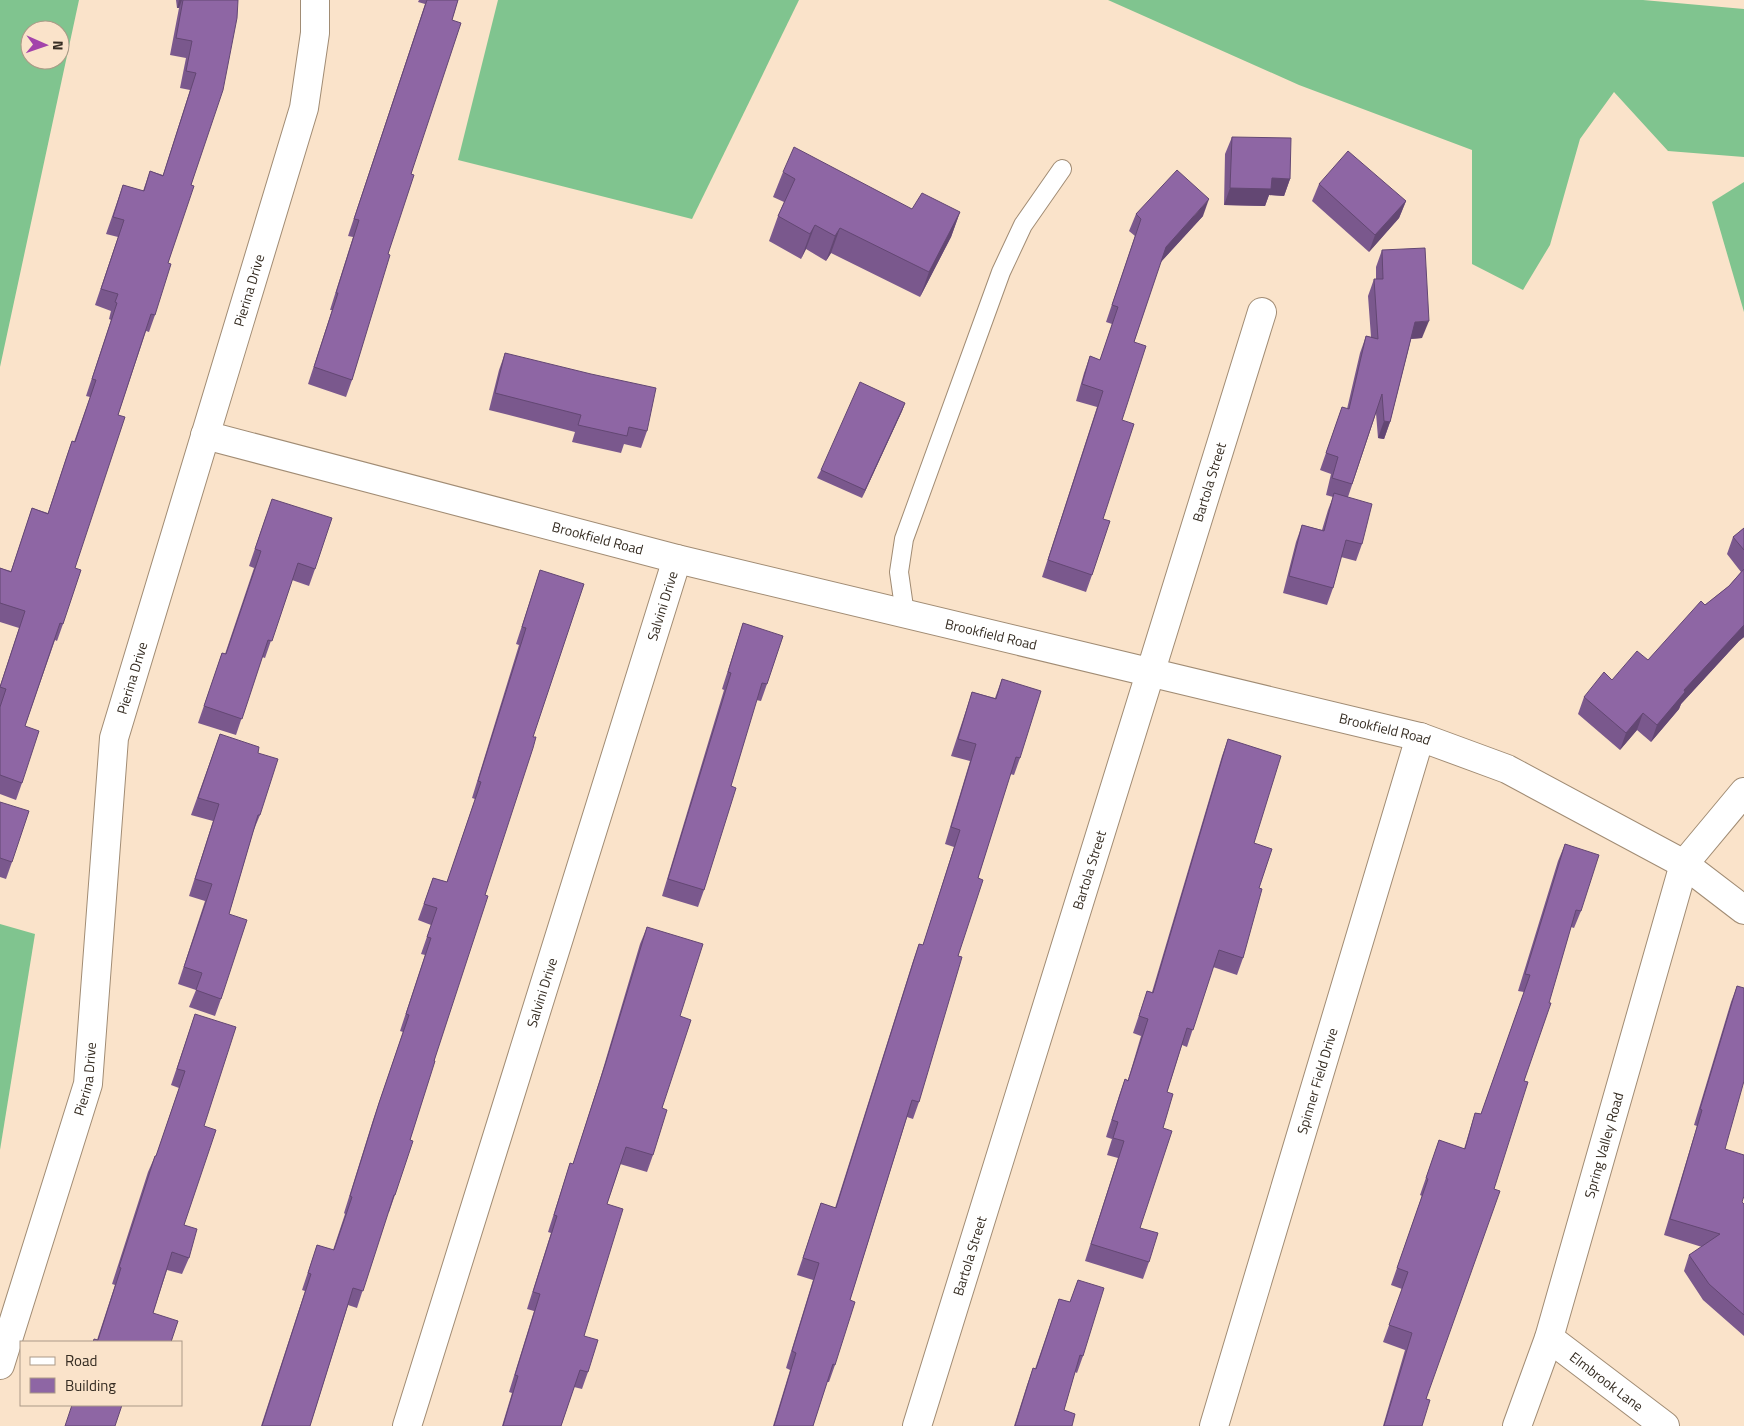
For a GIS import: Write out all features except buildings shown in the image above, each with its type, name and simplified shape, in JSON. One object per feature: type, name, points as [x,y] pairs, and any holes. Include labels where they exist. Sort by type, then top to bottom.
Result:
[{"type":"street","name":"Pierina Drive","points":[[0,1365],[88,1084],[114,738],[304,108],[315,33],[315,0]]},
{"type":"street","name":"Bartola Street","points":[[917,1426],[1262,312]]},
{"type":"street","name":"Brookfield Road","points":[[205,435],[678,559],[1420,737],[1507,769],[1684,864],[1744,910]]},
{"type":"street","name":"Salvini Drive","points":[[407,1426],[678,559]]},
{"type":"street","name":"Spinner Field Drive","points":[[1214,1426],[1420,737]]},
{"type":"street","points":[[1684,864],[1744,792]]},
{"type":"street","name":"Spring Valley Road","points":[[1517,1426],[1550,1338],[1684,864]]},
{"type":"street","name":"Elmbrook Lane","points":[[1550,1338],[1664,1426]]},
{"type":"lane","points":[[905,614],[899,572],[904,539],[1001,272],[1023,225],[1062,169]]},
{"type":"green space","points":[[0,0],[79,0],[70,42],[70,20],[20,20],[20,70],[64,70],[0,367]]},
{"type":"green space","points":[[498,0],[799,0],[692,219],[458,160]]},
{"type":"green space","points":[[1108,0],[1643,0],[1744,9],[1744,157],[1668,151],[1614,92],[1580,139],[1550,245],[1523,290],[1472,264],[1472,150],[1299,85]]},
{"type":"green space","points":[[1744,182],[1744,312],[1712,202]]},
{"type":"green space","points":[[0,924],[35,934],[0,1150]]}]
